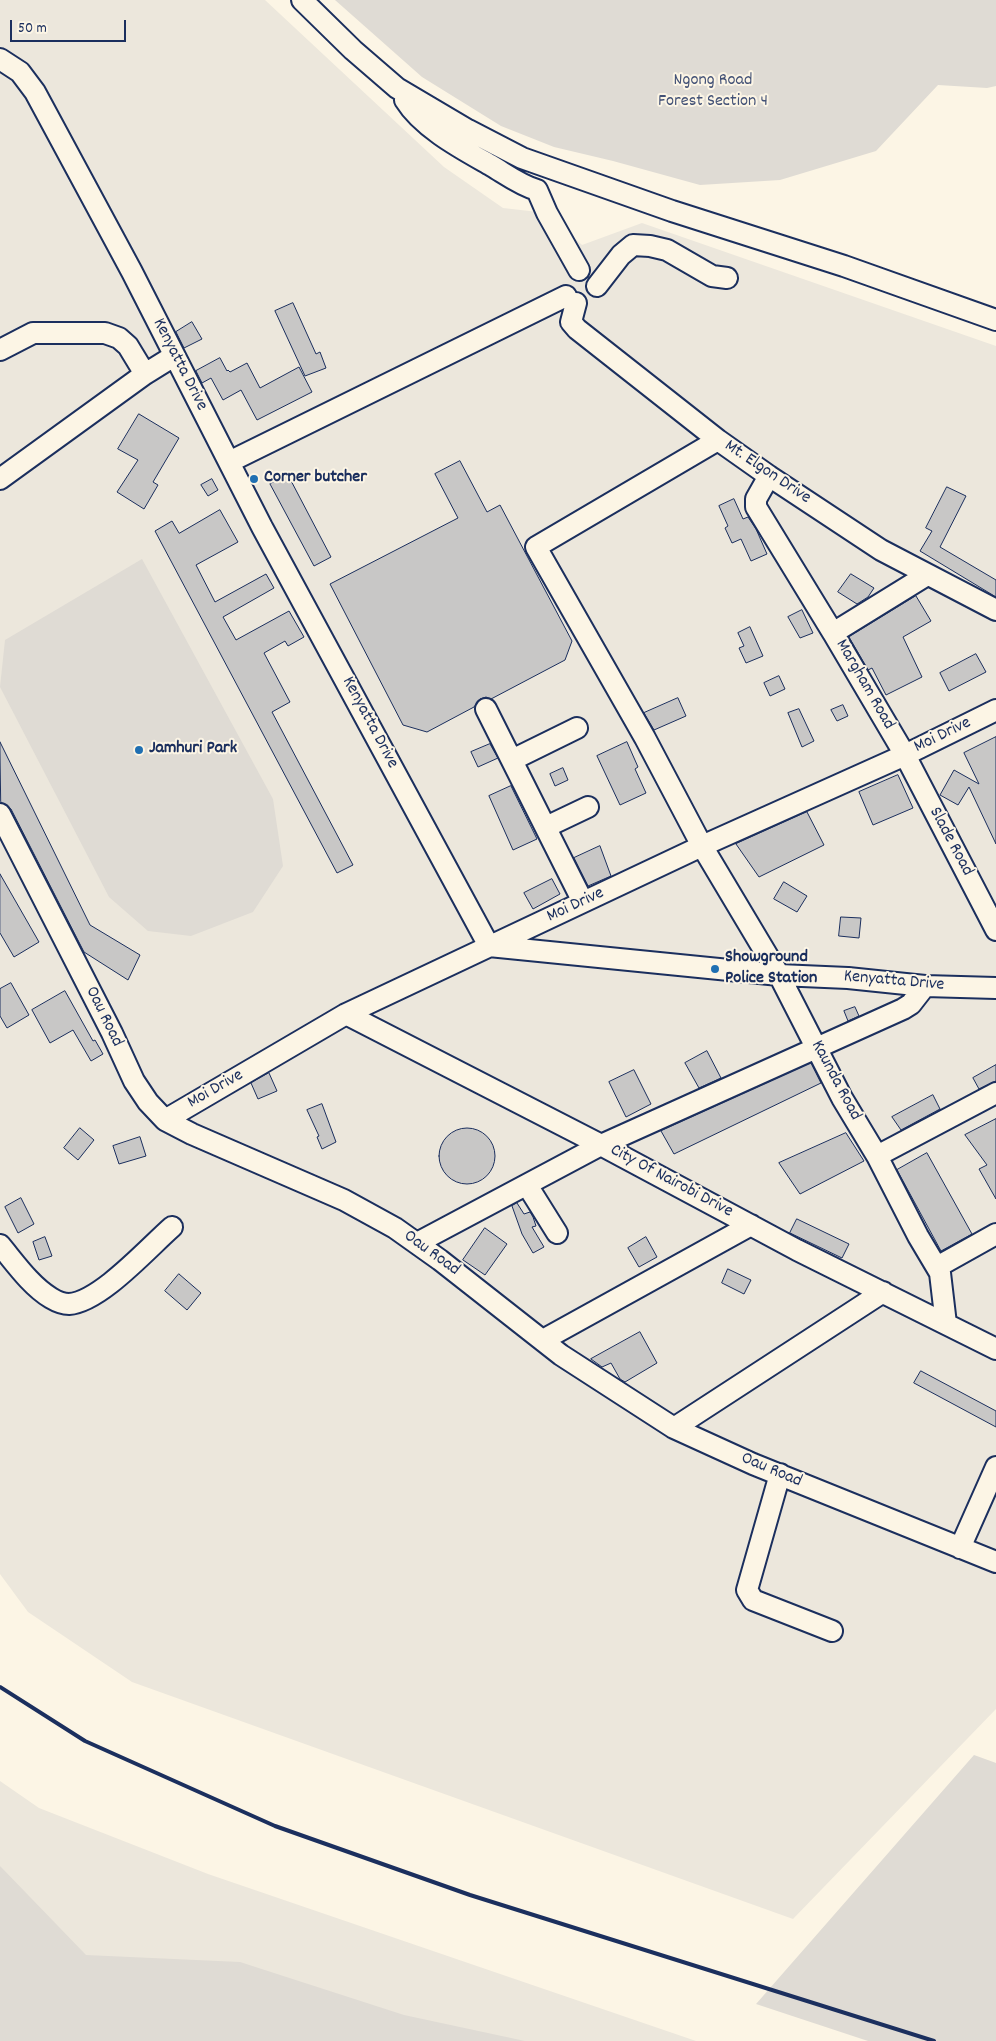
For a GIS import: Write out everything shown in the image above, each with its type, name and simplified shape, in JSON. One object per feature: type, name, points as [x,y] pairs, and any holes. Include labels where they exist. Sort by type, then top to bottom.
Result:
[{"type":"street","points":[[302,0],[353,50],[397,88],[522,158],[550,169],[844,266],[996,320]]},
{"type":"street","name":"Kenyatta Drive","points":[[0,59],[20,72],[35,92],[132,272],[262,527],[489,946],[779,975],[848,978],[925,986],[996,988]]},
{"type":"street","points":[[397,88],[411,109],[447,139],[518,182],[537,190],[547,213],[579,270]]},
{"type":"street","points":[[537,190],[544,185],[550,169]]},
{"type":"street","points":[[597,286],[594,278],[588,272],[579,270],[571,273],[565,279],[563,287],[571,299],[580,304],[589,301],[595,295],[597,286],[621,255],[634,245],[666,250],[712,276],[727,278]]},
{"type":"street","points":[[229,462],[571,299]]},
{"type":"street","name":"Mt. Elgon Drive","points":[[571,299],[571,322],[577,329],[718,440],[882,550],[996,610]]},
{"type":"street","points":[[0,350],[33,333],[105,333],[119,338],[128,346],[145,374]]},
{"type":"street","points":[[0,479],[145,374],[174,356]]},
{"type":"street","name":"Kaunda Road","points":[[718,440],[536,546],[645,738],[702,846],[779,975],[842,1098],[877,1156],[918,1236],[937,1267],[942,1279],[946,1324]]},
{"type":"street","points":[[769,476],[756,499],[756,507],[833,633]]},
{"type":"street","name":"Margham Road","points":[[905,755],[833,633],[927,575]]},
{"type":"street","points":[[486,709],[583,902]]},
{"type":"street","name":"Moi Drive","points":[[165,1120],[346,1014],[702,846],[905,755],[996,710]]},
{"type":"street","points":[[512,760],[577,728]]},
{"type":"street","name":"Slade Road","points":[[905,755],[996,930]]},
{"type":"street","points":[[546,827],[588,807]]},
{"type":"street","name":"Oau Road","points":[[0,814],[112,1033],[134,1081],[148,1102],[165,1120],[192,1134],[344,1200],[395,1228],[592,1377],[674,1428],[780,1474],[996,1562]]},
{"type":"street","points":[[417,1243],[601,1145],[903,1010],[912,1004],[925,986]]},
{"type":"street","name":"City Of Nairobi Drive","points":[[346,1014],[996,1350]]},
{"type":"street","points":[[877,1156],[996,1093]]},
{"type":"street","points":[[527,1185],[557,1233]]},
{"type":"street","points":[[543,1340],[752,1225]]},
{"type":"street","points":[[0,1245],[42,1291],[51,1298],[67,1304],[90,1298],[105,1287],[172,1227]]},
{"type":"street","points":[[937,1267],[996,1234]]},
{"type":"street","points":[[674,1428],[883,1292]]},
{"type":"street","points":[[960,1548],[996,1467]]},
{"type":"street","points":[[780,1474],[747,1590],[748,1595],[753,1600],[832,1631]]},
{"type":"shaded area","points":[[0,0],[265,0],[444,167],[503,208],[547,213],[582,245],[642,223],[996,346],[996,1709],[793,1919],[132,1682],[28,1612],[0,1574]]},
{"type":"shaded area","points":[[0,1781],[39,1808],[208,1874],[696,2041],[0,2041]]},
{"type":"green space","name":"Ngong Road Forest Section 4","points":[[335,0],[996,0],[996,86],[987,88],[938,85],[876,151],[780,180],[700,185],[554,147],[501,126],[422,77]]},
{"type":"green space","name":"Jamhuri Park","points":[[142,559],[273,799],[283,866],[253,912],[191,936],[148,931],[109,897],[0,687],[5,640]]},
{"type":"green space","points":[[974,1755],[996,1763],[996,2041],[868,2041],[756,2004]]},
{"type":"green space","points":[[0,1866],[86,1955],[240,1962],[404,2015],[525,2041],[0,2041]]},
{"type":"building","points":[[293,303],[316,354],[320,352],[326,368],[305,376],[275,311]]},
{"type":"building","points":[[192,322],[202,339],[184,348],[176,332]]},
{"type":"building","points":[[220,358],[227,371],[230,372],[247,363],[260,388],[299,367],[312,392],[257,420],[241,390],[223,400],[211,378],[202,383],[196,371]]},
{"type":"building","points":[[139,414],[179,438],[153,482],[158,485],[144,509],[117,492],[138,460],[118,449]]},
{"type":"building","points":[[460,461],[487,512],[500,505],[572,641],[565,660],[491,699],[486,697],[480,699],[474,707],[427,732],[403,725],[330,584],[458,518],[435,474]]},
{"type":"building","points":[[288,475],[331,557],[314,566],[270,484]]},
{"type":"building","points":[[212,479],[218,490],[208,496],[201,485]]},
{"type":"building","points":[[947,487],[966,496],[940,547],[996,580],[996,597],[920,551],[932,531],[926,528]]},
{"type":"building","points":[[734,499],[743,519],[748,517],[756,529],[767,554],[751,561],[741,539],[732,543],[725,528],[728,526],[719,506]]},
{"type":"building","points":[[220,510],[238,542],[196,565],[215,602],[266,574],[274,588],[223,617],[236,640],[289,611],[304,637],[288,646],[285,641],[264,653],[290,702],[272,712],[353,865],[337,873],[155,531],[172,521],[179,533]]},
{"type":"building","points":[[851,574],[874,588],[868,597],[857,604],[838,592]]},
{"type":"building","points":[[916,596],[931,621],[903,637],[922,677],[886,695],[872,668],[868,670],[849,637]]},
{"type":"building","points":[[802,610],[813,633],[800,638],[788,617]]},
{"type":"building","points":[[750,627],[763,656],[746,663],[739,648],[744,646],[738,633]]},
{"type":"building","points":[[976,654],[986,672],[949,691],[940,673]]},
{"type":"building","points":[[779,676],[785,689],[770,696],[764,683]]},
{"type":"building","points":[[678,698],[686,716],[654,730],[644,713]]},
{"type":"building","points":[[843,705],[848,716],[837,721],[831,710]]},
{"type":"building","points":[[799,709],[814,741],[802,747],[788,713]]},
{"type":"building","points":[[996,737],[996,844],[969,787],[958,805],[940,795],[954,770],[979,784],[964,753]]},
{"type":"building","points":[[0,742],[90,925],[140,955],[128,980],[84,952],[11,809],[1,802]]},
{"type":"building","points":[[627,742],[638,767],[635,769],[646,793],[620,805],[597,756]]},
{"type":"building","points":[[490,744],[498,758],[478,767],[471,752]]},
{"type":"building","points":[[563,768],[568,780],[555,786],[550,774]]},
{"type":"building","points":[[898,775],[913,808],[873,825],[859,792]]},
{"type":"building","points":[[511,786],[537,839],[513,850],[489,796]]},
{"type":"building","points":[[807,812],[824,845],[759,877],[736,844]]},
{"type":"building","points":[[600,846],[611,876],[588,886],[574,858]]},
{"type":"building","points":[[0,874],[39,942],[14,957],[0,933]]},
{"type":"building","points":[[552,879],[560,894],[533,909],[524,893]]},
{"type":"building","points":[[784,882],[807,896],[797,912],[774,899]]},
{"type":"building","points":[[841,917],[861,918],[859,938],[839,936]]},
{"type":"building","points":[[11,983],[29,1015],[7,1028],[0,1016],[0,989]]},
{"type":"building","points":[[65,991],[93,1041],[95,1040],[103,1054],[91,1061],[73,1030],[50,1043],[32,1010]]},
{"type":"building","points":[[855,1007],[859,1016],[848,1021],[844,1011]]},
{"type":"building","points":[[707,1051],[721,1078],[699,1088],[685,1063]]},
{"type":"building","points":[[811,1063],[821,1083],[674,1154],[661,1131]]},
{"type":"building","points":[[996,1065],[996,1081],[979,1089],[973,1078]]},
{"type":"building","points":[[634,1070],[651,1104],[626,1117],[609,1082]]},
{"type":"building","points":[[269,1073],[277,1091],[258,1099],[251,1083]]},
{"type":"building","points":[[933,1095],[940,1109],[901,1130],[892,1117]]},
{"type":"building","points":[[322,1104],[336,1142],[322,1149],[317,1137],[319,1136],[307,1110]]},
{"type":"building","points":[[996,1119],[996,1199],[979,1169],[987,1165],[965,1135]]},
{"type":"building","points":[[80,1128],[94,1140],[78,1160],[64,1148]]},
{"type":"building","points":[[461,1128],[473,1128],[483,1132],[491,1140],[495,1156],[491,1172],[483,1180],[473,1184],[461,1184],[451,1180],[443,1172],[439,1162],[439,1150],[443,1140],[451,1132]]},
{"type":"building","points":[[846,1133],[864,1161],[800,1194],[779,1163]]},
{"type":"building","points":[[140,1137],[146,1156],[119,1164],[113,1146]]},
{"type":"building","points":[[927,1153],[972,1234],[941,1251],[897,1170]]},
{"type":"building","points":[[21,1198],[34,1224],[18,1233],[5,1207]]},
{"type":"building","points":[[517,1203],[524,1214],[530,1212],[536,1226],[532,1227],[544,1247],[533,1253],[522,1234],[512,1206]]},
{"type":"building","points":[[797,1219],[849,1244],[842,1258],[790,1233]]},
{"type":"building","points":[[485,1228],[507,1244],[485,1275],[463,1260]]},
{"type":"building","points":[[45,1237],[52,1256],[39,1260],[33,1242]]},
{"type":"building","points":[[646,1237],[657,1257],[639,1267],[628,1248]]},
{"type":"building","points":[[728,1269],[751,1280],[744,1294],[722,1283]]},
{"type":"building","points":[[179,1274],[201,1293],[187,1310],[165,1291]]},
{"type":"building","points":[[640,1332],[657,1363],[625,1382],[620,1379],[611,1363],[602,1367],[591,1359]]},
{"type":"building","points":[[921,1371],[996,1411],[996,1427],[914,1383]]},
{"type":"railway","points":[[0,1687],[85,1741],[275,1826],[470,1895],[934,2041]]},
{"type":"place","name":"Corner butcher","points":[[254,479]]},
{"type":"place","name":"Jamhuri Park","points":[[139,750]]},
{"type":"place","name":"Showground Police Station","points":[[715,969]]}]
